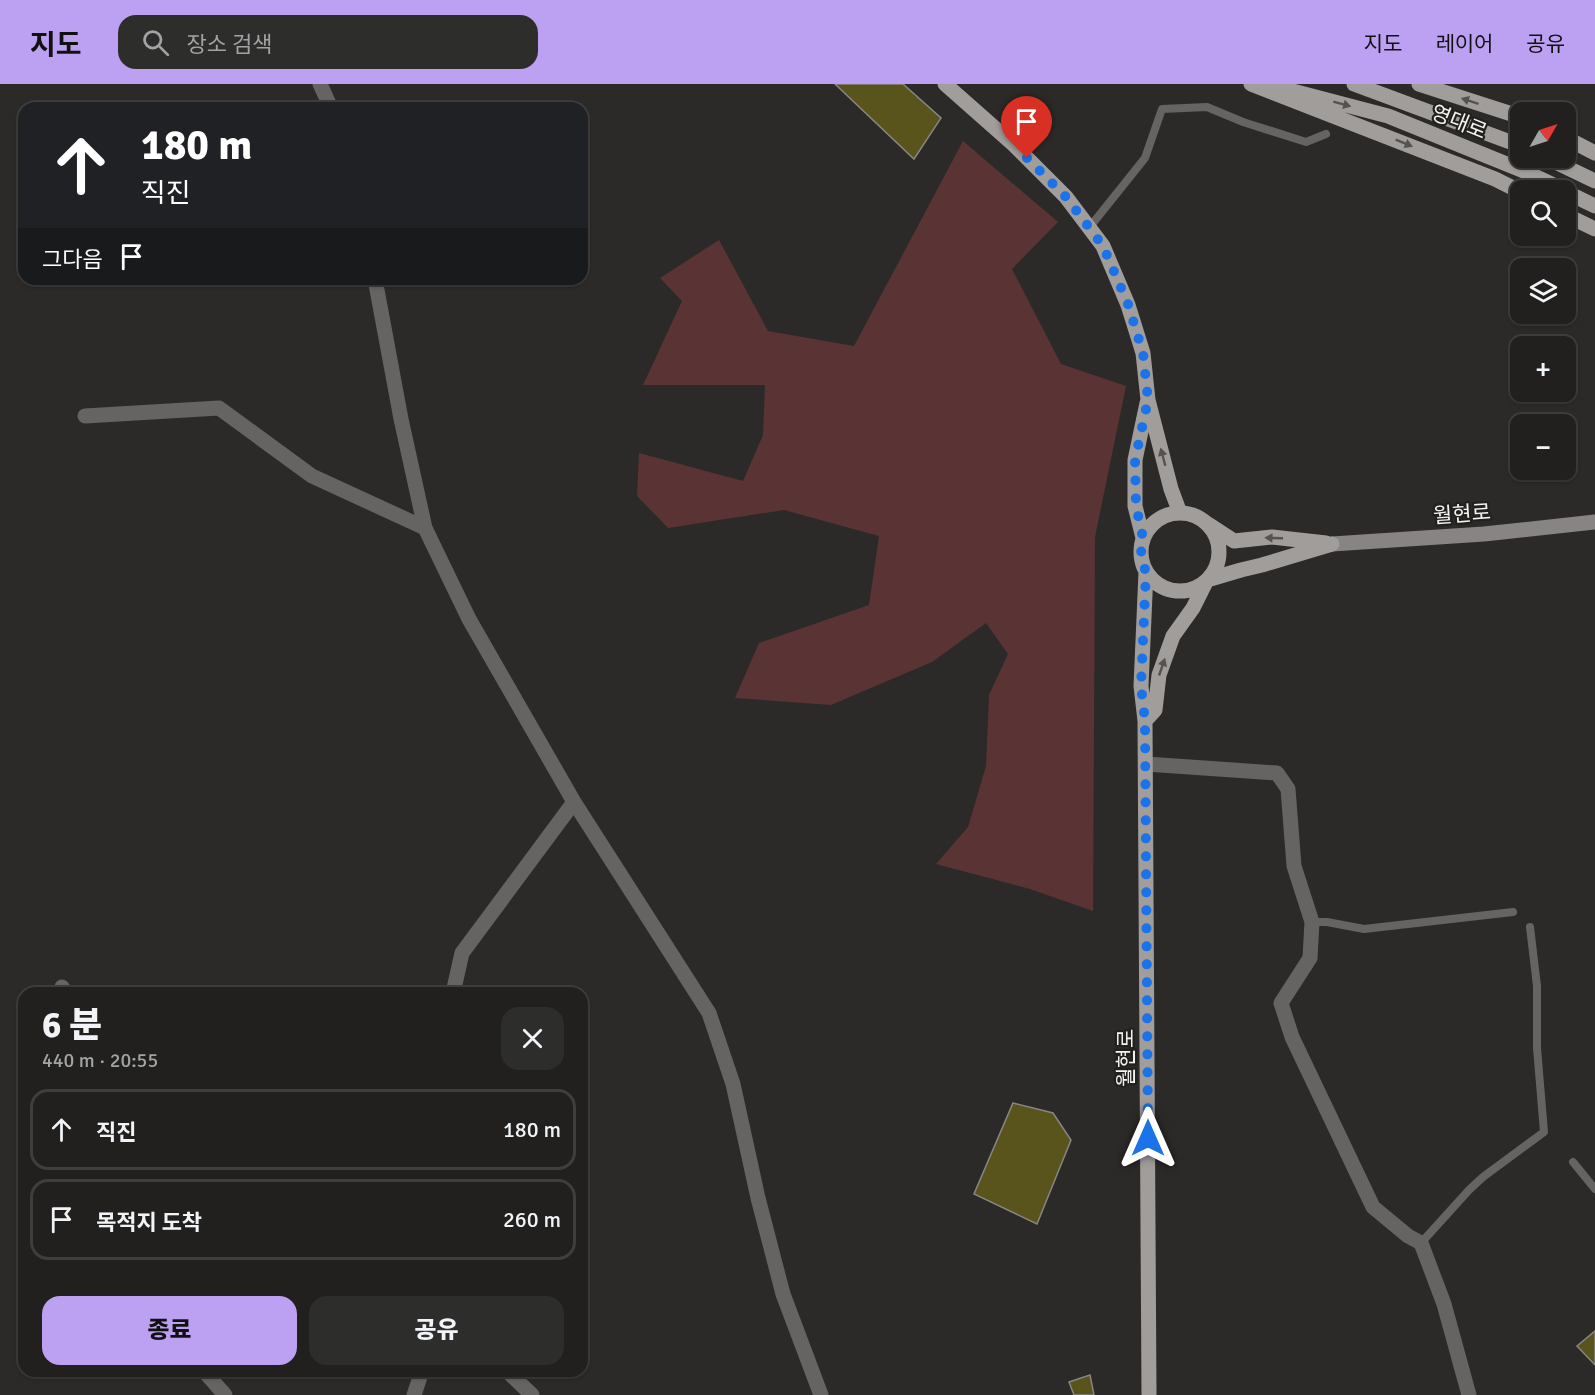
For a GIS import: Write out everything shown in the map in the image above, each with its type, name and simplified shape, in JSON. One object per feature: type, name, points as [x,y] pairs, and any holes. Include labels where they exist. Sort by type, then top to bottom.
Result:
[{"type":"main road","points":[[945,84],[1014,145],[1066,197],[1103,246],[1128,304],[1143,353],[1148,400],[1171,489],[1180,513]]},
{"type":"main road","points":[[1251,84],[1510,186]]},
{"type":"main road","name":"영대로","points":[[1266,84],[1388,116],[1542,180]]},
{"type":"main road","name":"영대로","points":[[1354,84],[1510,142]]},
{"type":"main road","points":[[1419,84],[1510,113]]},
{"type":"main road","points":[[1576,143],[1595,153]]},
{"type":"main road","points":[[1568,168],[1595,181]]},
{"type":"main road","name":"영대로","points":[[1576,196],[1595,206]]},
{"type":"main road","points":[[1576,220],[1595,229]]},
{"type":"main road","points":[[1143,538],[1136,506],[1135,460],[1148,400]]},
{"type":"main road","points":[[1180,513],[1193,515],[1234,541],[1272,537],[1332,544],[1207,580],[1198,587],[1175,591],[1154,581],[1146,572],[1141,549],[1143,538],[1157,520],[1168,514],[1180,513]]},
{"type":"main road","points":[[1145,721],[1155,710],[1159,675],[1173,636],[1193,608],[1215,569],[1219,556],[1218,543],[1204,521]]},
{"type":"main road","name":"월현로","points":[[1146,572],[1141,686],[1146,764],[1149,1395]]},
{"type":"street","points":[[320,84],[328,102]]},
{"type":"street","points":[[376,285],[401,419],[425,528],[469,619],[574,802],[708,1012],[733,1084],[758,1198],[783,1294],[822,1395]]},
{"type":"street","points":[[84,416],[219,408],[312,476],[425,528]]},
{"type":"street","name":"월현로","points":[[1332,544],[1484,534],[1595,522]]},
{"type":"street","points":[[1146,764],[1277,773],[1288,789],[1294,866],[1312,922],[1310,958],[1281,1003],[1292,1037],[1373,1207],[1408,1236],[1421,1243],[1444,1304],[1468,1395]]},
{"type":"street","points":[[454,987],[462,953],[574,802]]},
{"type":"street","points":[[209,1377],[225,1395]]},
{"type":"street","points":[[414,1395],[420,1377]]},
{"type":"street","points":[[513,1377],[532,1395]]},
{"type":"lane","points":[[1089,228],[1145,158],[1162,109],[1207,107],[1244,122],[1306,142],[1326,134]]},
{"type":"lane","points":[[1312,922],[1327,922],[1364,929],[1513,912]]},
{"type":"lane","points":[[1421,1243],[1468,1190],[1544,1132],[1537,1048],[1537,986],[1530,927]]},
{"type":"lane","points":[[1573,1161],[1595,1189]]},
{"type":"shaded area","points":[[963,141],[1058,222],[1012,269],[1061,364],[1126,386],[1095,537],[1093,911],[1030,889],[936,864],[968,827],[986,766],[989,695],[1008,654],[986,623],[932,662],[831,705],[735,698],[759,643],[869,605],[879,536],[784,510],[668,528],[637,496],[639,453],[743,481],[763,435],[765,385],[643,385],[682,301],[660,278],[719,240],[768,331],[854,346]]},
{"type":"building","points":[[835,84],[903,84],[941,118],[914,159]]},
{"type":"building","points":[[1013,1103],[1053,1113],[1071,1140],[1037,1224],[974,1194]]},
{"type":"building","points":[[1595,1331],[1595,1365],[1577,1346]]},
{"type":"building","points":[[1090,1375],[1094,1395],[1074,1395],[1069,1382]]},
{"type":"route","points":[[1027,158],[1066,197],[1103,246],[1128,304],[1143,353],[1148,400],[1135,460],[1136,506],[1143,538],[1142,561],[1146,572],[1141,686],[1145,721],[1148,1138]]}]
